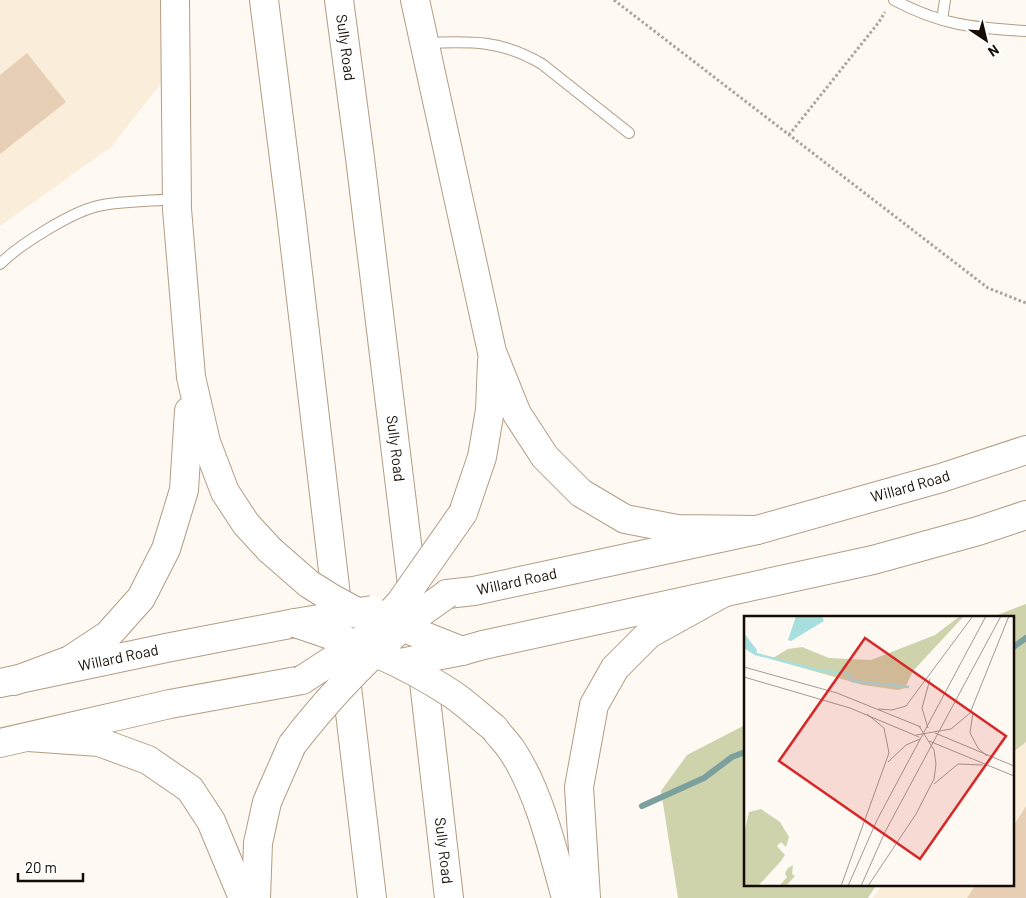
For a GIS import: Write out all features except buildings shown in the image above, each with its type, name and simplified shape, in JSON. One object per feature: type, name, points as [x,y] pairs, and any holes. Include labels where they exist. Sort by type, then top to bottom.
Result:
[{"type":"main road","points":[[7,682],[70,660],[108,635],[141,598],[166,549],[184,490],[191,377],[177,199],[175,0]]},
{"type":"main road","points":[[264,0],[372,898]]},
{"type":"main road","name":"Sully Road","points":[[339,0],[360,158],[449,898]]},
{"type":"main road","points":[[414,0],[492,352],[517,414],[545,457],[581,493],[625,519],[677,529],[756,530]]},
{"type":"main road","points":[[256,898],[258,843],[267,802],[292,746],[323,707],[373,657],[386,616],[463,513],[482,457],[490,410],[492,352]]},
{"type":"main road","points":[[191,377],[206,442],[225,492],[246,524],[270,550],[309,584],[333,599],[473,648]]},
{"type":"main road","name":"Willard Road","points":[[7,682],[287,624],[386,616],[447,594],[474,590],[756,530],[941,478],[1026,450]]},
{"type":"main road","points":[[0,743],[170,704],[294,682],[373,657],[473,648],[873,560],[978,531],[1026,515]]},
{"type":"main road","points":[[586,898],[579,787],[594,705],[615,668],[650,634],[722,592]]},
{"type":"main road","points":[[287,624],[373,657],[454,695],[494,728],[511,750],[531,789],[551,845],[566,898]]},
{"type":"main road","points":[[28,737],[98,742],[148,760],[190,789],[211,822],[243,898]]},
{"type":"lane","points":[[942,20],[945,0]]},
{"type":"lane","points":[[890,4],[969,27],[1026,31]]},
{"type":"lane","points":[[425,44],[477,42],[510,49],[530,56],[629,134]]},
{"type":"lane","points":[[0,264],[39,236],[87,210],[102,205],[177,199]]},
{"type":"path","points":[[614,0],[988,288],[1026,303]]},
{"type":"path","points":[[789,135],[879,22],[890,4]]},
{"type":"shaded area","points":[[0,0],[163,0],[165,78],[111,147],[0,226]]},
{"type":"shaded area","points":[[1026,663],[1026,898],[873,898],[881,886],[1014,886],[1014,681]]},
{"type":"green space","points":[[1026,604],[1026,742],[1014,751],[1014,616],[995,616]]},
{"type":"green space","points":[[744,726],[744,886],[876,886],[868,898],[678,898],[661,791],[687,755]]},
{"type":"waterway","points":[[1014,647],[1026,638]]},
{"type":"waterway","points":[[642,806],[704,778],[732,757],[744,752]]}]
